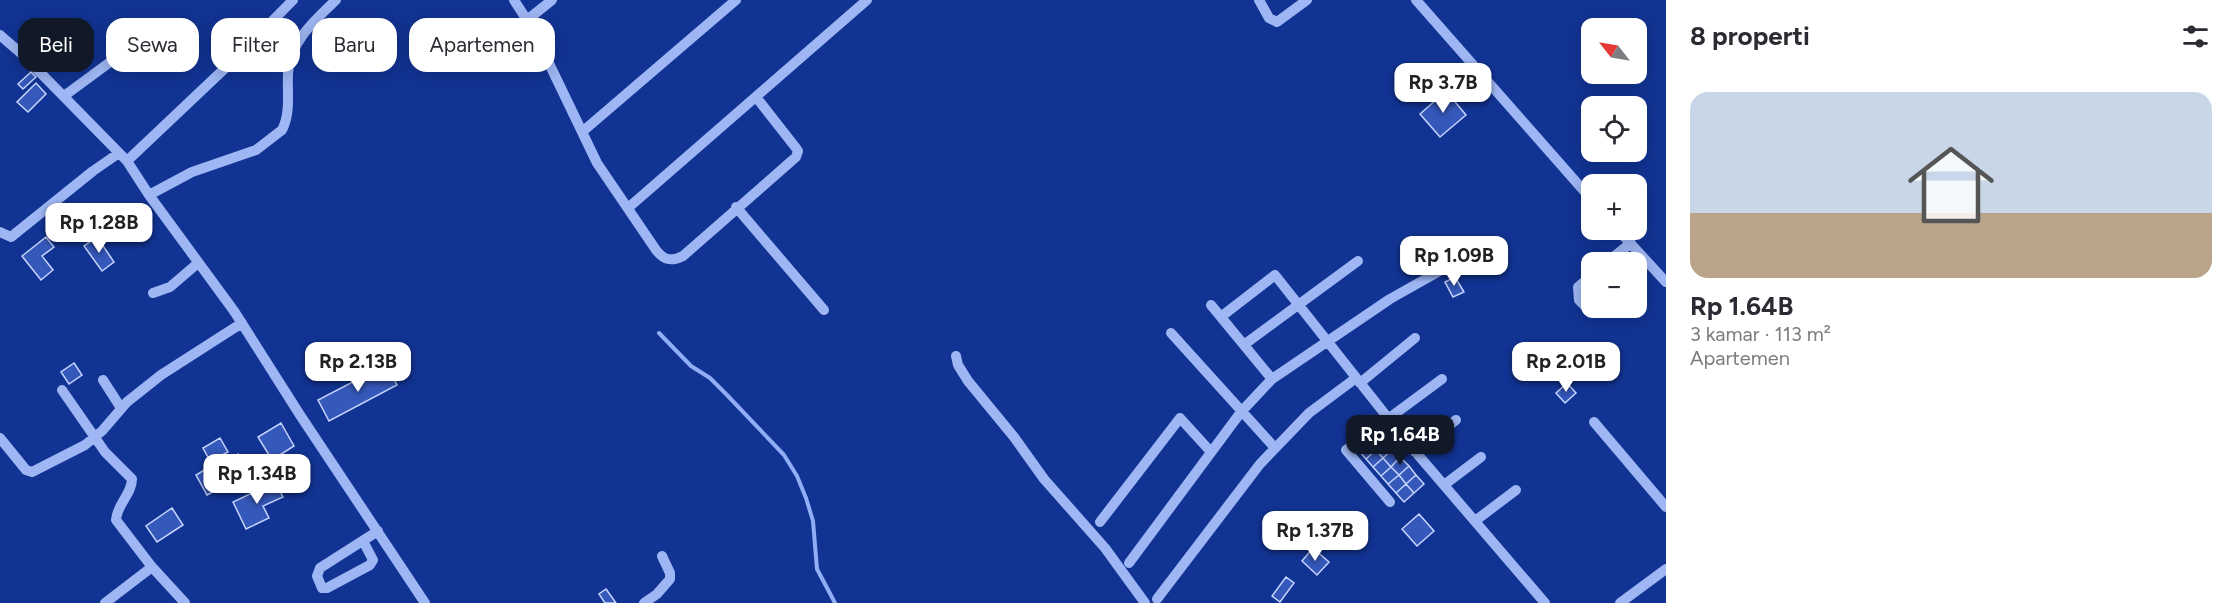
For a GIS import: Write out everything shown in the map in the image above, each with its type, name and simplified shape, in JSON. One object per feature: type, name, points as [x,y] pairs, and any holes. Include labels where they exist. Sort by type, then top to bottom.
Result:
[{"type":"street","points":[[0,232],[11,237],[93,171],[123,157],[239,55],[293,0]]},
{"type":"street","points":[[149,195],[192,172],[256,150],[279,133],[285,125],[290,57],[311,24],[336,0]]},
{"type":"street","points":[[514,0],[526,18]]},
{"type":"street","points":[[530,18],[552,0]]},
{"type":"street","points":[[582,132],[736,0]]},
{"type":"street","points":[[628,208],[867,0]]},
{"type":"street","points":[[1259,0],[1269,18],[1277,22],[1307,0]]},
{"type":"street","points":[[1416,0],[1581,188]]},
{"type":"street","points":[[0,35],[23,55],[123,157],[242,323],[425,603]]},
{"type":"street","points":[[64,96],[106,65]]},
{"type":"street","points":[[553,72],[597,164],[656,250],[665,259],[674,260],[683,256],[736,207],[796,157],[798,151],[756,97]]},
{"type":"street","points":[[736,207],[824,310]]},
{"type":"street","points":[[1628,240],[1636,252]]},
{"type":"street","points":[[1620,252],[1631,243]]},
{"type":"street","points":[[1245,344],[1358,261]]},
{"type":"street","points":[[153,293],[170,287],[198,263]]},
{"type":"street","points":[[1129,563],[1241,412],[1272,380],[1390,299],[1445,268]]},
{"type":"street","points":[[1647,268],[1666,282]]},
{"type":"street","points":[[1222,316],[1275,275],[1415,452],[1545,603]]},
{"type":"street","points":[[1581,284],[1578,287],[1581,302]]},
{"type":"street","points":[[1211,305],[1272,380]]},
{"type":"street","points":[[0,438],[28,472],[32,472],[85,445],[102,431],[121,408],[161,375],[242,323]]},
{"type":"street","points":[[1171,333],[1275,448]]},
{"type":"street","points":[[1157,599],[1260,464],[1309,413],[1415,338]]},
{"type":"street","points":[[957,356],[958,365],[968,381],[1014,437],[1044,479],[1105,548],[1145,603]]},
{"type":"street","points":[[1390,502],[1346,450],[1442,379]]},
{"type":"street","points":[[103,380],[121,408]]},
{"type":"street","points":[[62,390],[94,438],[132,479],[132,484],[119,507],[116,519],[152,567],[185,603]]},
{"type":"street","points":[[1100,522],[1180,418],[1211,452]]},
{"type":"street","points":[[1415,452],[1456,420]]},
{"type":"street","points":[[1594,422],[1666,507]]},
{"type":"street","points":[[1444,485],[1481,457]]},
{"type":"street","points":[[1475,521],[1516,490]]},
{"type":"street","points":[[363,541],[372,560],[370,565],[327,588],[322,588],[317,576],[320,568],[378,531]]},
{"type":"street","points":[[644,603],[657,594],[670,579],[670,573],[662,556]]},
{"type":"street","points":[[105,603],[152,567]]},
{"type":"street","points":[[1620,603],[1666,569]]},
{"type":"building","points":[[31,72],[36,77],[23,89],[18,84]]},
{"type":"building","points":[[36,83],[46,94],[28,112],[17,102]]},
{"type":"building","points":[[1446,91],[1466,115],[1440,137],[1420,114]]},
{"type":"building","points":[[46,237],[54,247],[42,256],[53,270],[41,280],[22,256]]},
{"type":"building","points":[[97,237],[114,262],[102,271],[84,246]]},
{"type":"building","points":[[1455,277],[1464,292],[1453,297],[1445,282]]},
{"type":"building","points":[[74,363],[82,375],[69,384],[61,372]]},
{"type":"building","points":[[387,364],[397,385],[329,421],[318,400]]},
{"type":"building","points":[[1567,383],[1576,393],[1565,403],[1556,393]]},
{"type":"building","points":[[281,423],[294,446],[272,460],[258,437]]},
{"type":"building","points":[[1380,431],[1387,439],[1376,450],[1368,441]]},
{"type":"building","points":[[220,438],[228,452],[210,461],[203,448]]},
{"type":"building","points":[[1368,441],[1376,450],[1366,459],[1358,450]]},
{"type":"building","points":[[1385,441],[1393,449],[1383,458],[1376,450]]},
{"type":"building","points":[[1393,449],[1400,457],[1391,467],[1383,458]]},
{"type":"building","points":[[1376,450],[1383,458],[1373,467],[1366,459]]},
{"type":"building","points":[[238,454],[248,471],[231,480],[222,463]]},
{"type":"building","points":[[1400,457],[1409,466],[1399,475],[1391,467]]},
{"type":"building","points":[[1383,458],[1391,467],[1381,476],[1373,467]]},
{"type":"building","points":[[211,466],[223,487],[207,495],[196,475]]},
{"type":"building","points":[[1409,466],[1416,475],[1406,484],[1399,475]]},
{"type":"building","points":[[1391,467],[1399,475],[1388,484],[1381,476]]},
{"type":"building","points":[[1399,475],[1406,484],[1396,493],[1388,484]]},
{"type":"building","points":[[1416,475],[1424,484],[1414,493],[1406,484]]},
{"type":"building","points":[[275,482],[283,497],[263,506],[269,518],[246,529],[233,502]]},
{"type":"building","points":[[1406,484],[1414,493],[1404,502],[1396,493]]},
{"type":"building","points":[[172,508],[183,525],[157,542],[146,526]]},
{"type":"building","points":[[1419,514],[1434,531],[1417,546],[1402,529]]},
{"type":"building","points":[[1313,548],[1329,562],[1317,575],[1302,561]]},
{"type":"building","points":[[1286,577],[1294,583],[1280,602],[1272,596]]},
{"type":"building","points":[[606,589],[616,603],[605,603],[599,594]]},
{"type":"waterway","points":[[659,333],[691,366],[710,378],[784,455],[797,476],[806,498],[813,521],[817,569],[835,603]]}]
